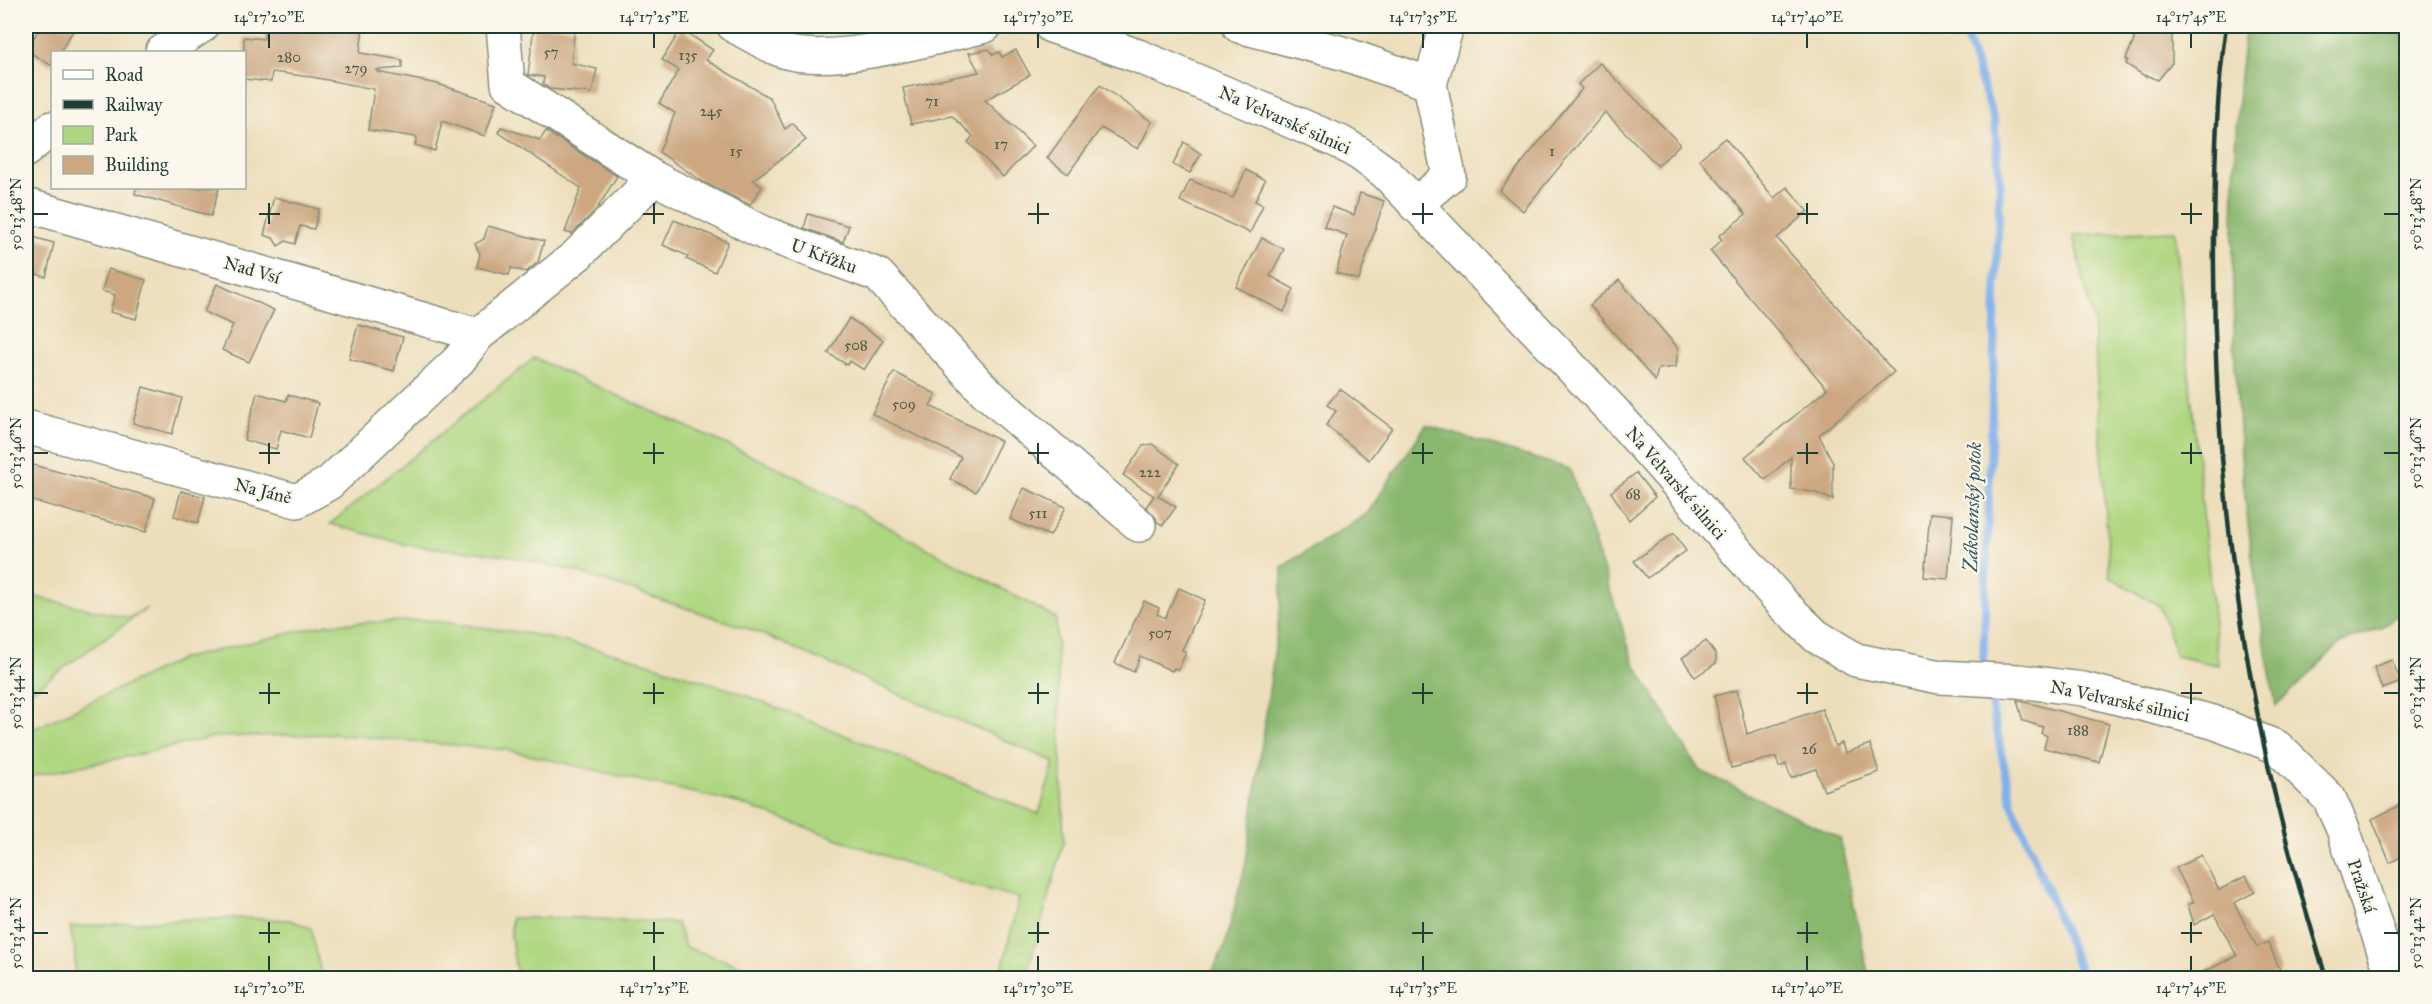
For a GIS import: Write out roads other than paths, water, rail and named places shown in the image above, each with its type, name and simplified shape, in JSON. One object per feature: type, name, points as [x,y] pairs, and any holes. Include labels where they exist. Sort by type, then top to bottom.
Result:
[{"type":"street","points":[[164,51],[202,26]]},
{"type":"street","name":"U Křížku","points":[[503,26],[508,84],[654,178],[764,233],[878,275],[985,390],[1140,525]]},
{"type":"street","points":[[734,26],[782,51],[816,57],[892,46],[985,26]]},
{"type":"street","name":"Na Velvarské silnici","points":[[1051,26],[1138,56],[1340,142],[1386,173],[1604,403],[1784,605],[1816,636],[1856,660],[1954,679],[2018,681],[2083,689],[2213,722],[2263,740],[2277,747],[2329,798],[2343,829]]},
{"type":"street","points":[[1239,26],[1342,53],[1430,84]]},
{"type":"street","points":[[1415,205],[1449,176],[1430,84],[1447,26]]},
{"type":"street","points":[[26,150],[51,129]]},
{"type":"street","name":"Na Jáně","points":[[26,427],[297,501],[329,483],[459,360],[478,335],[577,255],[654,178]]},
{"type":"street","name":"Nad Vsí","points":[[26,205],[478,335]]},
{"type":"street","name":"Pražská","points":[[2343,829],[2393,978]]},
{"type":"waterway","name":"Zákolanský potok","points":[[1963,26],[1994,120],[2000,180],[1983,663],[1985,673]]},
{"type":"waterway","name":"Zákolanský potok","points":[[1988,688],[2012,804],[2083,978]]},
{"type":"railway","points":[[2226,26],[2218,104],[2214,303],[2216,372],[2227,510],[2245,646],[2272,782],[2326,978]]}]
